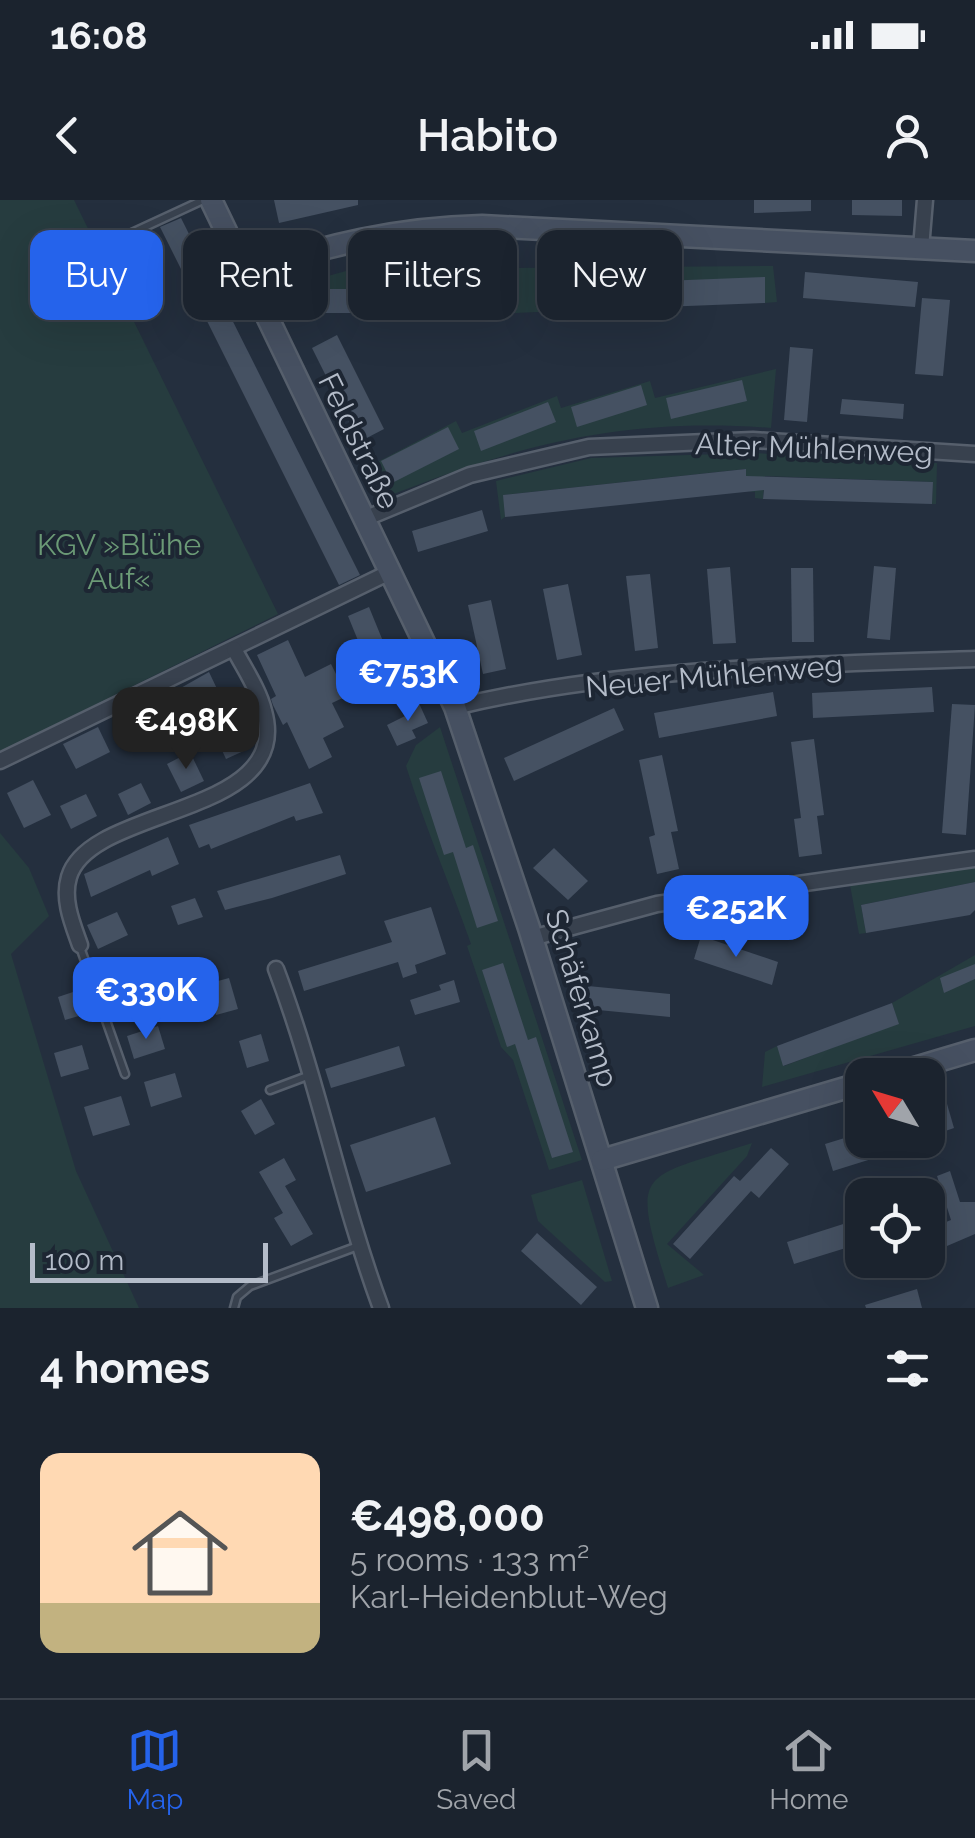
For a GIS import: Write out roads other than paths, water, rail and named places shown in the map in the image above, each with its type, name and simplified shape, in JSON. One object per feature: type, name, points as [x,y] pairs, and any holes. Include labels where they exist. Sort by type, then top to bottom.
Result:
[{"type":"street","name":"Feldstraße","points":[[211,200],[225,230]]},
{"type":"street","points":[[921,248],[925,200]]},
{"type":"street","points":[[328,245],[422,227],[482,226],[975,250]]},
{"type":"street","name":"Feldstraße","points":[[268,320],[455,707]]},
{"type":"street","name":"Alter Mühlenweg","points":[[364,519],[470,475],[588,446],[753,440],[975,454]]},
{"type":"street","points":[[0,761],[390,572]]},
{"type":"street","points":[[80,945],[68,907],[69,877],[84,852],[226,789],[254,767],[266,744],[265,712],[234,649]]},
{"type":"street","name":"Neuer Mühlenweg","points":[[455,707],[504,695],[754,668],[975,659]]},
{"type":"street","name":"Schäferkamp","points":[[455,707],[532,938],[647,1308]]},
{"type":"street","points":[[532,938],[658,904],[975,859]]},
{"type":"street","points":[[276,969],[381,1308]]},
{"type":"street","points":[[945,1059],[975,1050]]},
{"type":"street","points":[[602,1160],[845,1088]]},
{"type":"lane","points":[[138,230],[203,200]]},
{"type":"lane","points":[[80,945],[125,1074]]},
{"type":"lane","points":[[270,1090],[311,1075]]},
{"type":"lane","points":[[234,1308],[237,1297],[250,1286],[359,1245]]},
{"type":"park label","name":"KGV »Blühe Auf«","points":[[119,561]]}]
